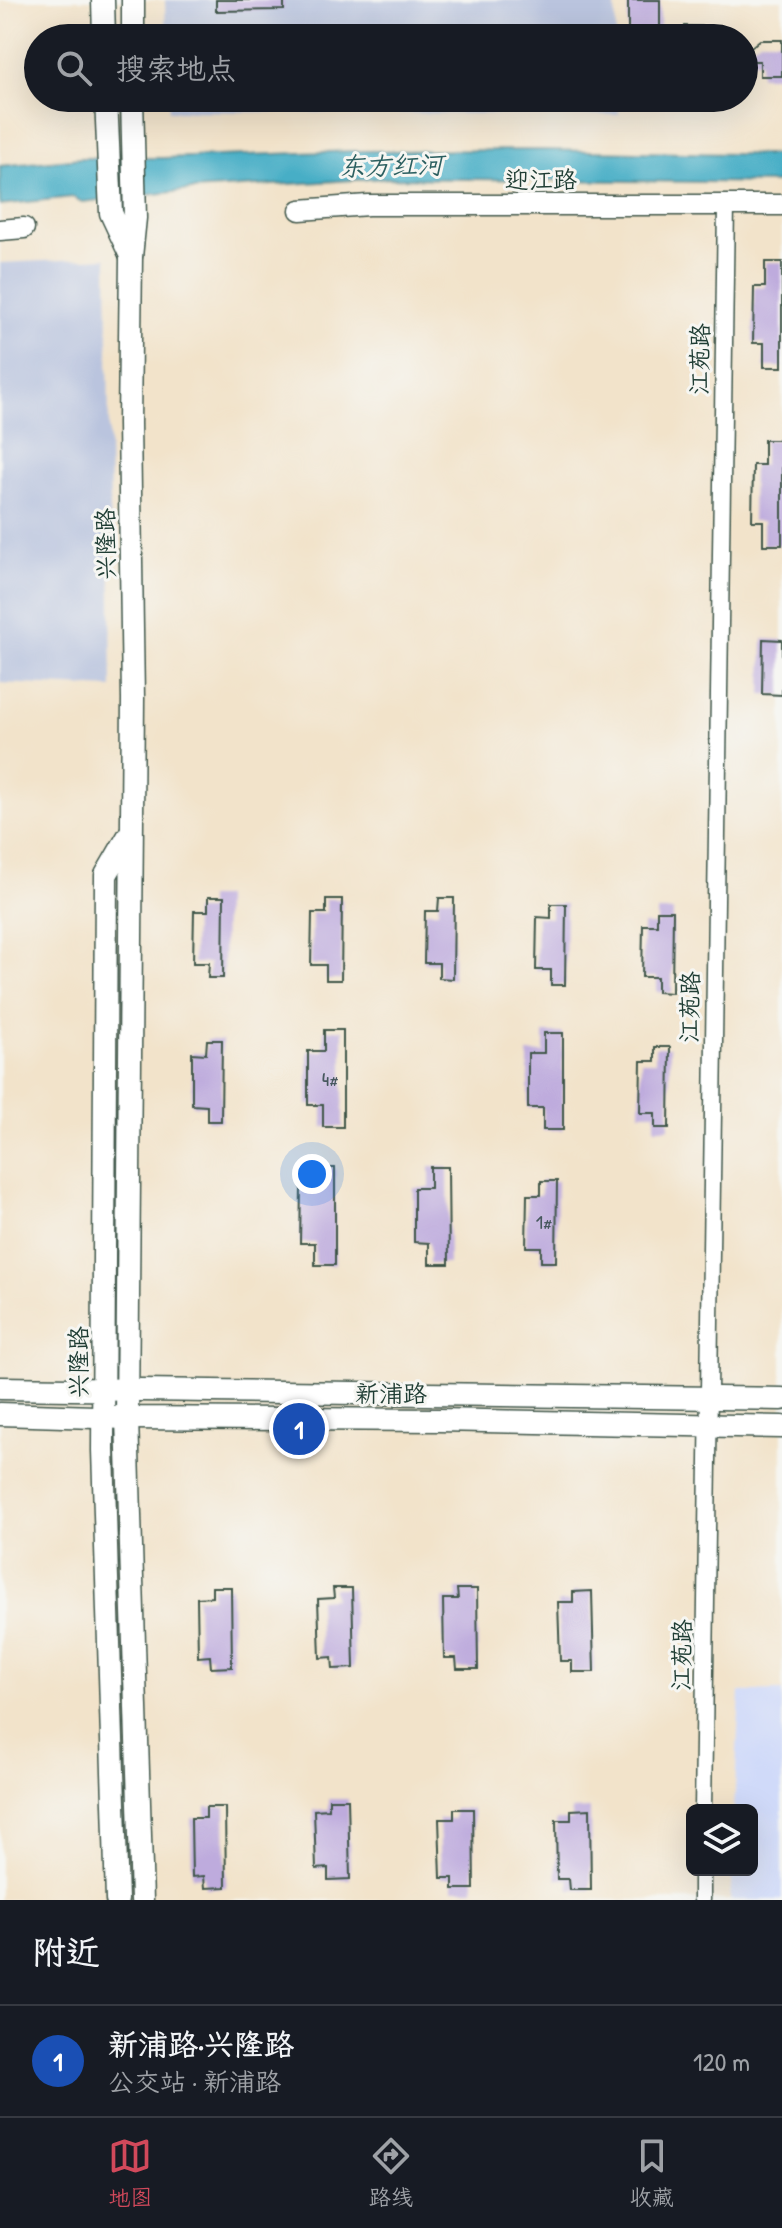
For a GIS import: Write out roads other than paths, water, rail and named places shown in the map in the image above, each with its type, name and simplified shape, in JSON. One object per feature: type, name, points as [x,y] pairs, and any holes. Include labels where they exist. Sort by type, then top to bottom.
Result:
[{"type":"main road","points":[[103,0],[104,24]]},
{"type":"main road","points":[[133,0],[133,24]]},
{"type":"main road","name":"兴隆路","points":[[106,112],[111,213],[131,257]]},
{"type":"main road","name":"兴隆路","points":[[132,112],[135,218],[131,257],[129,423],[133,699],[127,1418],[142,1900]]},
{"type":"main road","name":"兴隆路","points":[[117,1900],[103,1418],[106,875],[131,831]]},
{"type":"main road","name":"新浦路","points":[[0,1388],[782,1399]]},
{"type":"main road","name":"新浦路","points":[[0,1414],[782,1427]]},
{"type":"street","name":"迎江路","points":[[300,210],[368,205],[782,205]]},
{"type":"street","name":"江苑路","points":[[703,1804],[726,205]]},
{"type":"street","points":[[0,230],[24,228]]},
{"type":"street","points":[[702,1876],[702,1900]]},
{"type":"water","name":"东方红河","points":[[542,150],[782,155],[782,183],[386,178],[191,190],[82,202],[73,197],[0,205],[0,166],[81,158]]},
{"type":"place","name":"新浦路·兴隆路","points":[[299,1429]]}]
